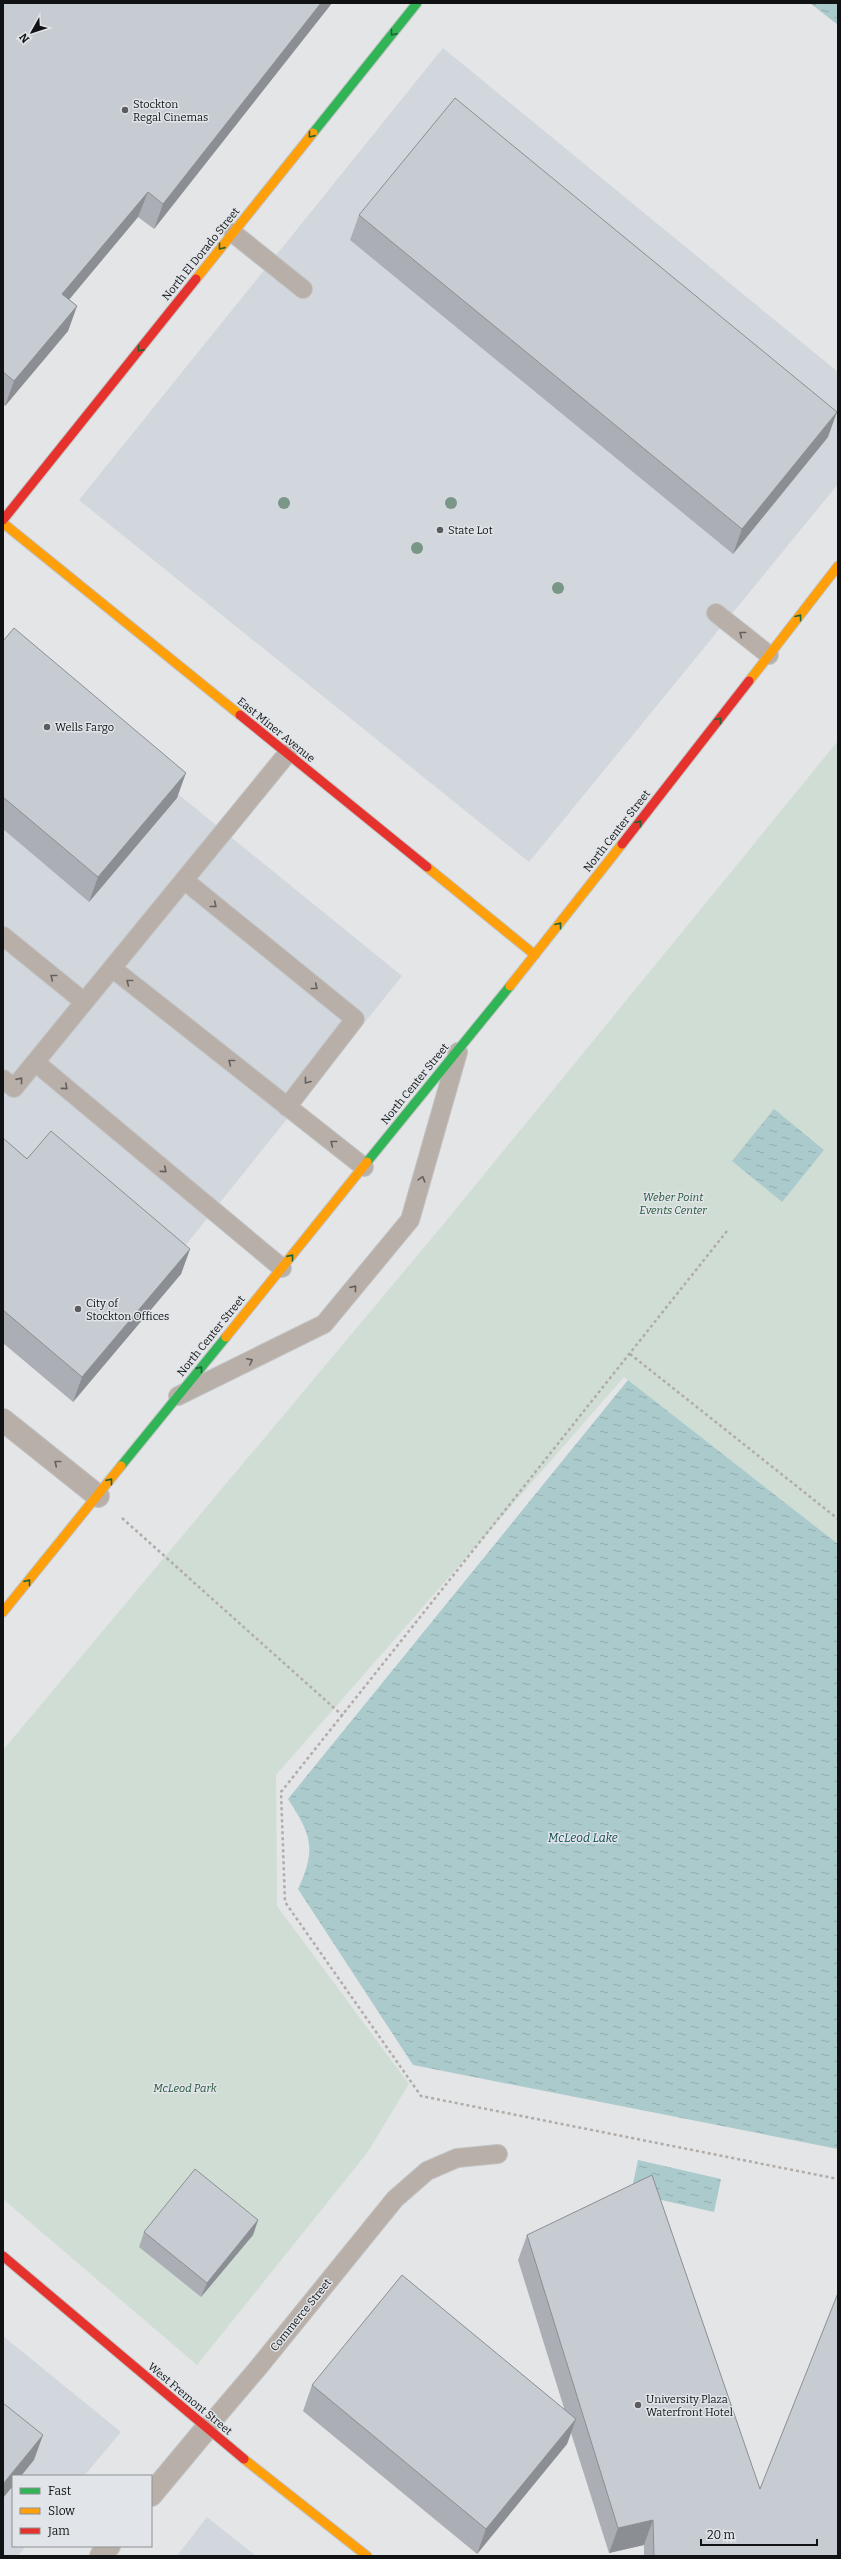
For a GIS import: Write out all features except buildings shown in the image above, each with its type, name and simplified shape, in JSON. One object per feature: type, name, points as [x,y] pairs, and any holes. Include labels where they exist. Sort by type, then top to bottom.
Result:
[{"type":"main road","name":"North El Dorado Street","points":[[3,520],[417,3]]},
{"type":"main road","name":"East Miner Avenue","points":[[3,523],[535,956]]},
{"type":"main road","name":"North Center Street","points":[[3,1612],[535,956],[838,566]]},
{"type":"main road","name":"West Fremont Street","points":[[3,2256],[206,2429],[367,2556]]},
{"type":"street","points":[[3,1420],[98,1496]]},
{"type":"street","points":[[152,2494],[206,2429]]},
{"type":"street","points":[[101,2556],[108,2547]]},
{"type":"lane","points":[[233,233],[303,289]]},
{"type":"lane","points":[[716,613],[769,655]]},
{"type":"lane","points":[[3,1079],[14,1088],[83,1001],[112,968],[287,754]]},
{"type":"lane","points":[[184,880],[355,1019],[287,1107]]},
{"type":"lane","points":[[3,936],[83,1001]]},
{"type":"lane","points":[[112,968],[364,1167]]},
{"type":"lane","points":[[178,1397],[324,1324],[410,1220],[459,1048]]},
{"type":"lane","points":[[35,1062],[282,1268]]},
{"type":"lane","name":"Commerce Street","points":[[206,2429],[258,2368],[395,2199],[427,2171],[457,2158],[498,2154]]},
{"type":"path","points":[[727,1231],[343,1716],[281,1792],[285,1902],[421,2096],[838,2179]]},
{"type":"path","points":[[630,1354],[838,1519]]},
{"type":"path","points":[[98,1496],[343,1716]]},
{"type":"shaded area","points":[[443,48],[838,372],[838,484],[529,862],[79,500]]},
{"type":"shaded area","points":[[3,652],[402,976],[66,1394],[3,1343]]},
{"type":"shaded area","points":[[3,2336],[121,2432],[85,2475],[12,2475],[12,2547],[25,2547],[18,2556],[3,2556]]},
{"type":"shaded area","points":[[207,2517],[256,2556],[177,2556]]},
{"type":"green space","name":"McLeod Park","points":[[838,741],[838,1544],[624,1377],[276,1775],[277,1906],[409,2084],[367,2153],[197,2365],[3,2199],[3,1750],[442,1226]]},
{"type":"water","points":[[810,3],[838,3],[838,25]]},
{"type":"water","points":[[774,1109],[824,1150],[782,1202],[732,1161]]},
{"type":"water","name":"McLeod Lake","points":[[628,1380],[838,1544],[838,2149],[413,2065],[298,1889],[308,1863],[309,1842],[302,1822],[288,1799]]},
{"type":"water","points":[[638,2160],[721,2179],[714,2212],[631,2193]]},
{"type":"traffic: fast","points":[[313,133],[417,3]]},
{"type":"traffic: fast","points":[[367,1162],[510,986]]},
{"type":"traffic: fast","points":[[121,1466],[226,1337]]},
{"type":"traffic: slow","points":[[196,279],[313,133]]},
{"type":"traffic: slow","points":[[3,523],[240,715]]},
{"type":"traffic: slow","points":[[749,681],[838,566]]},
{"type":"traffic: slow","points":[[510,986],[622,844]]},
{"type":"traffic: slow","points":[[427,867],[535,955]]},
{"type":"traffic: slow","points":[[226,1337],[367,1162]]},
{"type":"traffic: slow","points":[[3,1612],[121,1466]]},
{"type":"traffic: slow","points":[[244,2459],[367,2556]]},
{"type":"traffic: jam","points":[[3,520],[196,279]]},
{"type":"traffic: jam","points":[[622,844],[749,681]]},
{"type":"traffic: jam","points":[[240,715],[427,867]]},
{"type":"traffic: jam","points":[[3,2256],[244,2459]]},
{"type":"place","name":"Stockton Regal Cinemas","points":[[125,110]]},
{"type":"place","name":"State Lot","points":[[440,530]]},
{"type":"place","name":"Wells Fargo","points":[[47,727]]},
{"type":"place","name":"City of Stockton Offices","points":[[78,1309]]},
{"type":"place","name":"University Plaza Waterfront Hotel","points":[[638,2405]]},
{"type":"park label","name":"Weber Point Events Center","points":[[673,1203]]}]
